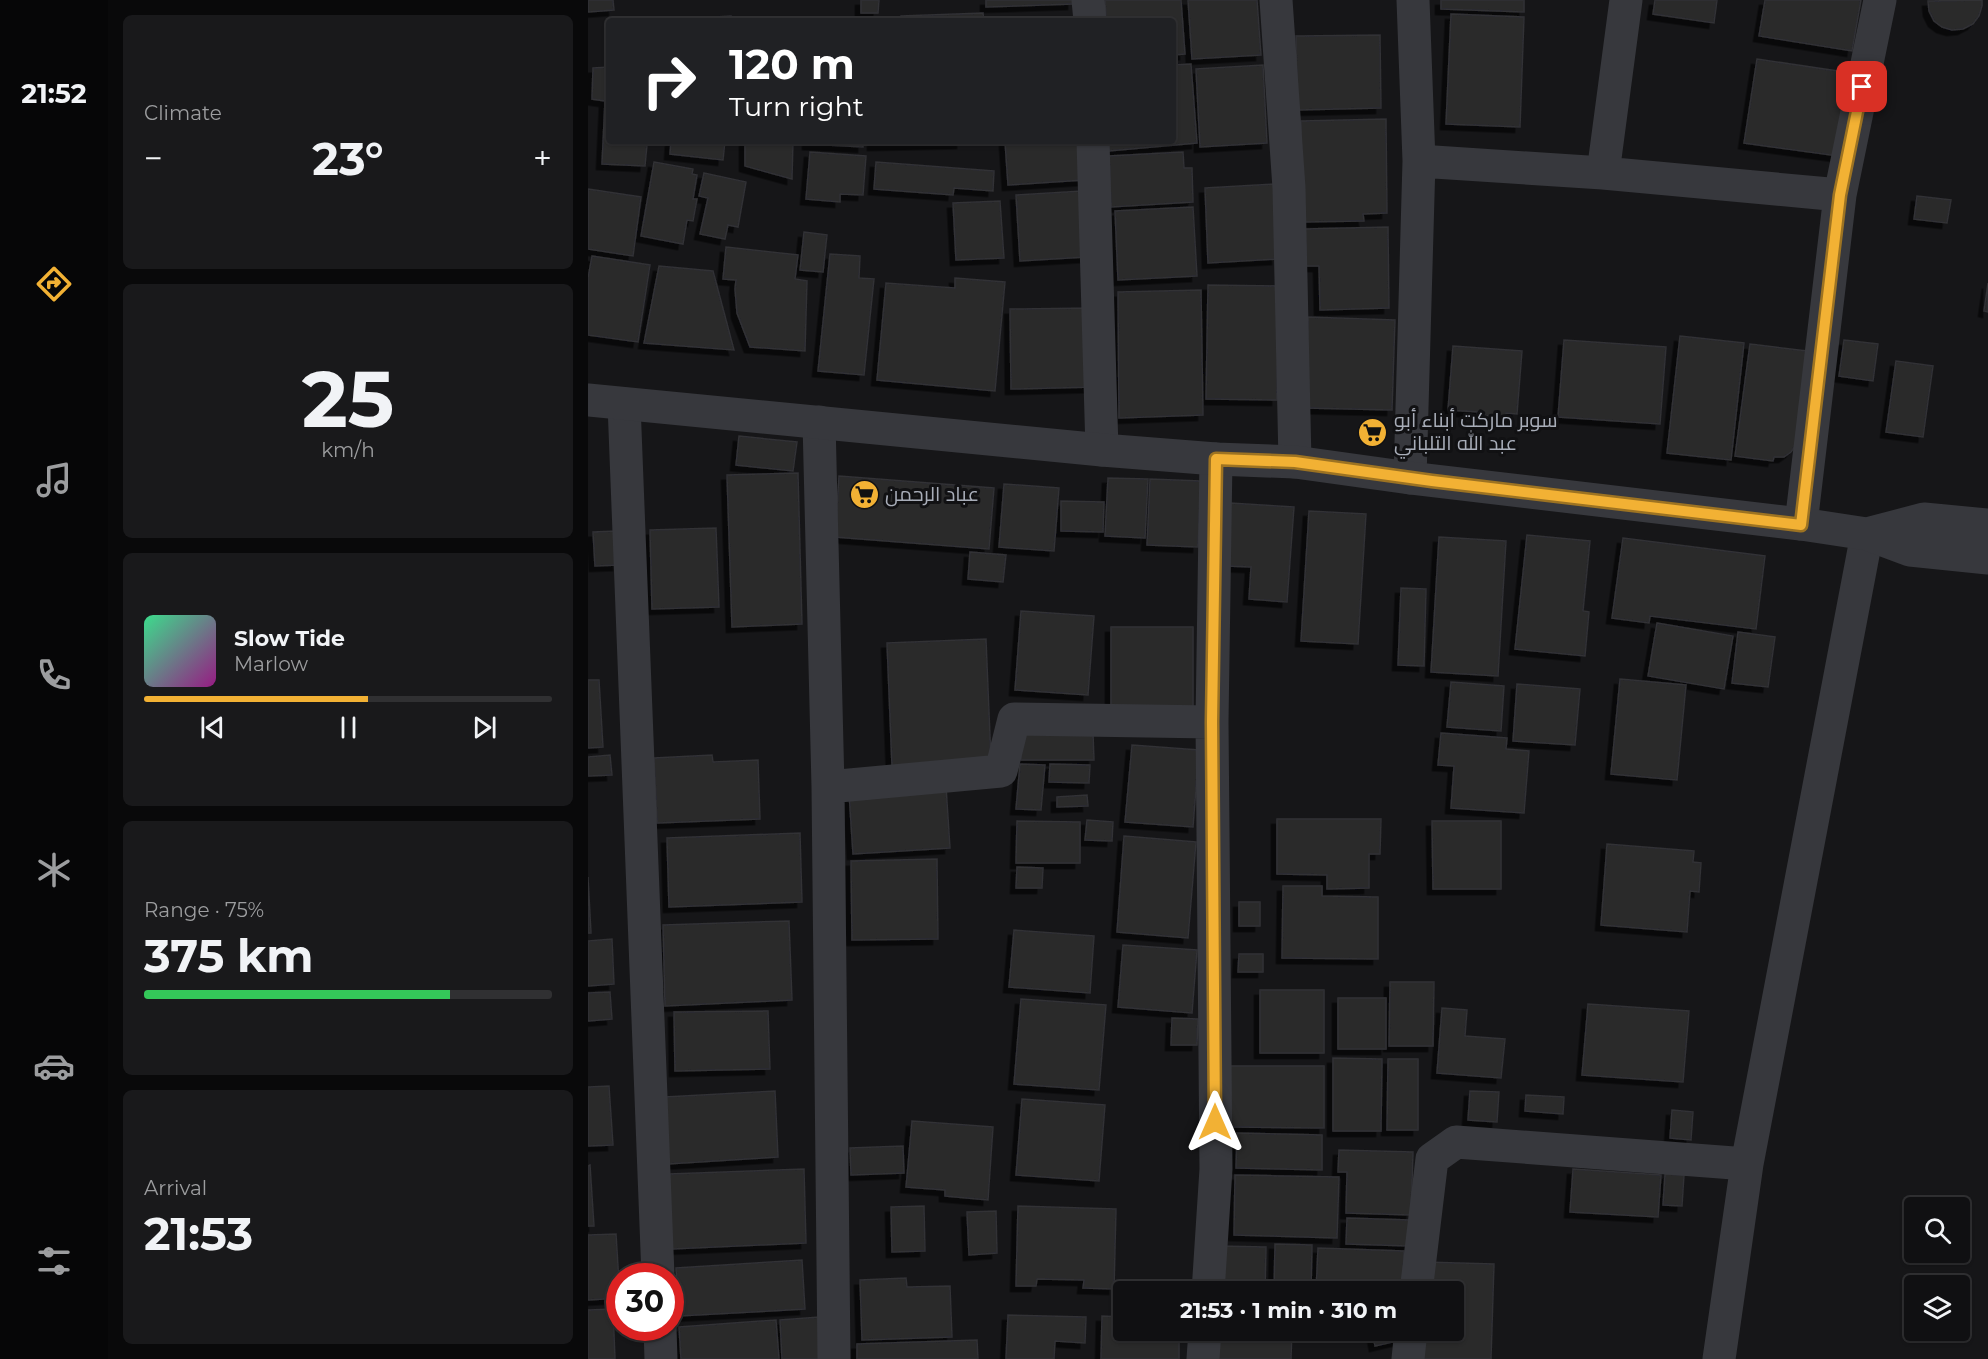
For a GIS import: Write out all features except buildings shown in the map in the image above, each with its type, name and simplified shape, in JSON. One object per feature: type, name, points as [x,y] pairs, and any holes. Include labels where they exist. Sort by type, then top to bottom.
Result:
[{"type":"street","points":[[1088,0],[1090,18]]},
{"type":"street","points":[[1276,0],[1289,189],[1295,462]]},
{"type":"street","points":[[1410,478],[1419,161],[1413,0]]},
{"type":"street","points":[[1603,173],[1626,0]]},
{"type":"street","points":[[1801,525],[1840,195],[1880,0]]},
{"type":"street","points":[[1093,144],[1102,450]]},
{"type":"street","points":[[1419,161],[1603,173],[1840,195]]},
{"type":"street","points":[[588,400],[1102,450],[1216,459],[1295,462],[1868,534],[1910,550],[1988,558]]},
{"type":"street","points":[[624,404],[657,1263]]},
{"type":"street","points":[[819,422],[828,787],[834,1359]]},
{"type":"street","points":[[1209,1281],[1216,1169],[1212,722],[1216,459]]},
{"type":"street","points":[[1868,534],[1924,519],[1988,525]]},
{"type":"street","points":[[1719,1359],[1747,1164],[1868,534]]},
{"type":"street","points":[[828,787],[1001,771],[1014,719],[1212,722]]},
{"type":"street","points":[[1417,1281],[1432,1159],[1456,1142],[1747,1164]]},
{"type":"street","points":[[660,1341],[661,1359]]},
{"type":"street","points":[[1203,1359],[1204,1341]]},
{"type":"street","points":[[1408,1359],[1410,1341]]},
{"type":"place","name":"سوبر ماركت أبناء أبو عبد الله التلباني","points":[[1373,432]]},
{"type":"place","name":"عباد الرحمن","points":[[864,494]]},
{"type":"route","points":[[1215,1122],[1212,722],[1216,459],[1295,462],[1432,481],[1801,525],[1840,195],[1862,87]]}]
